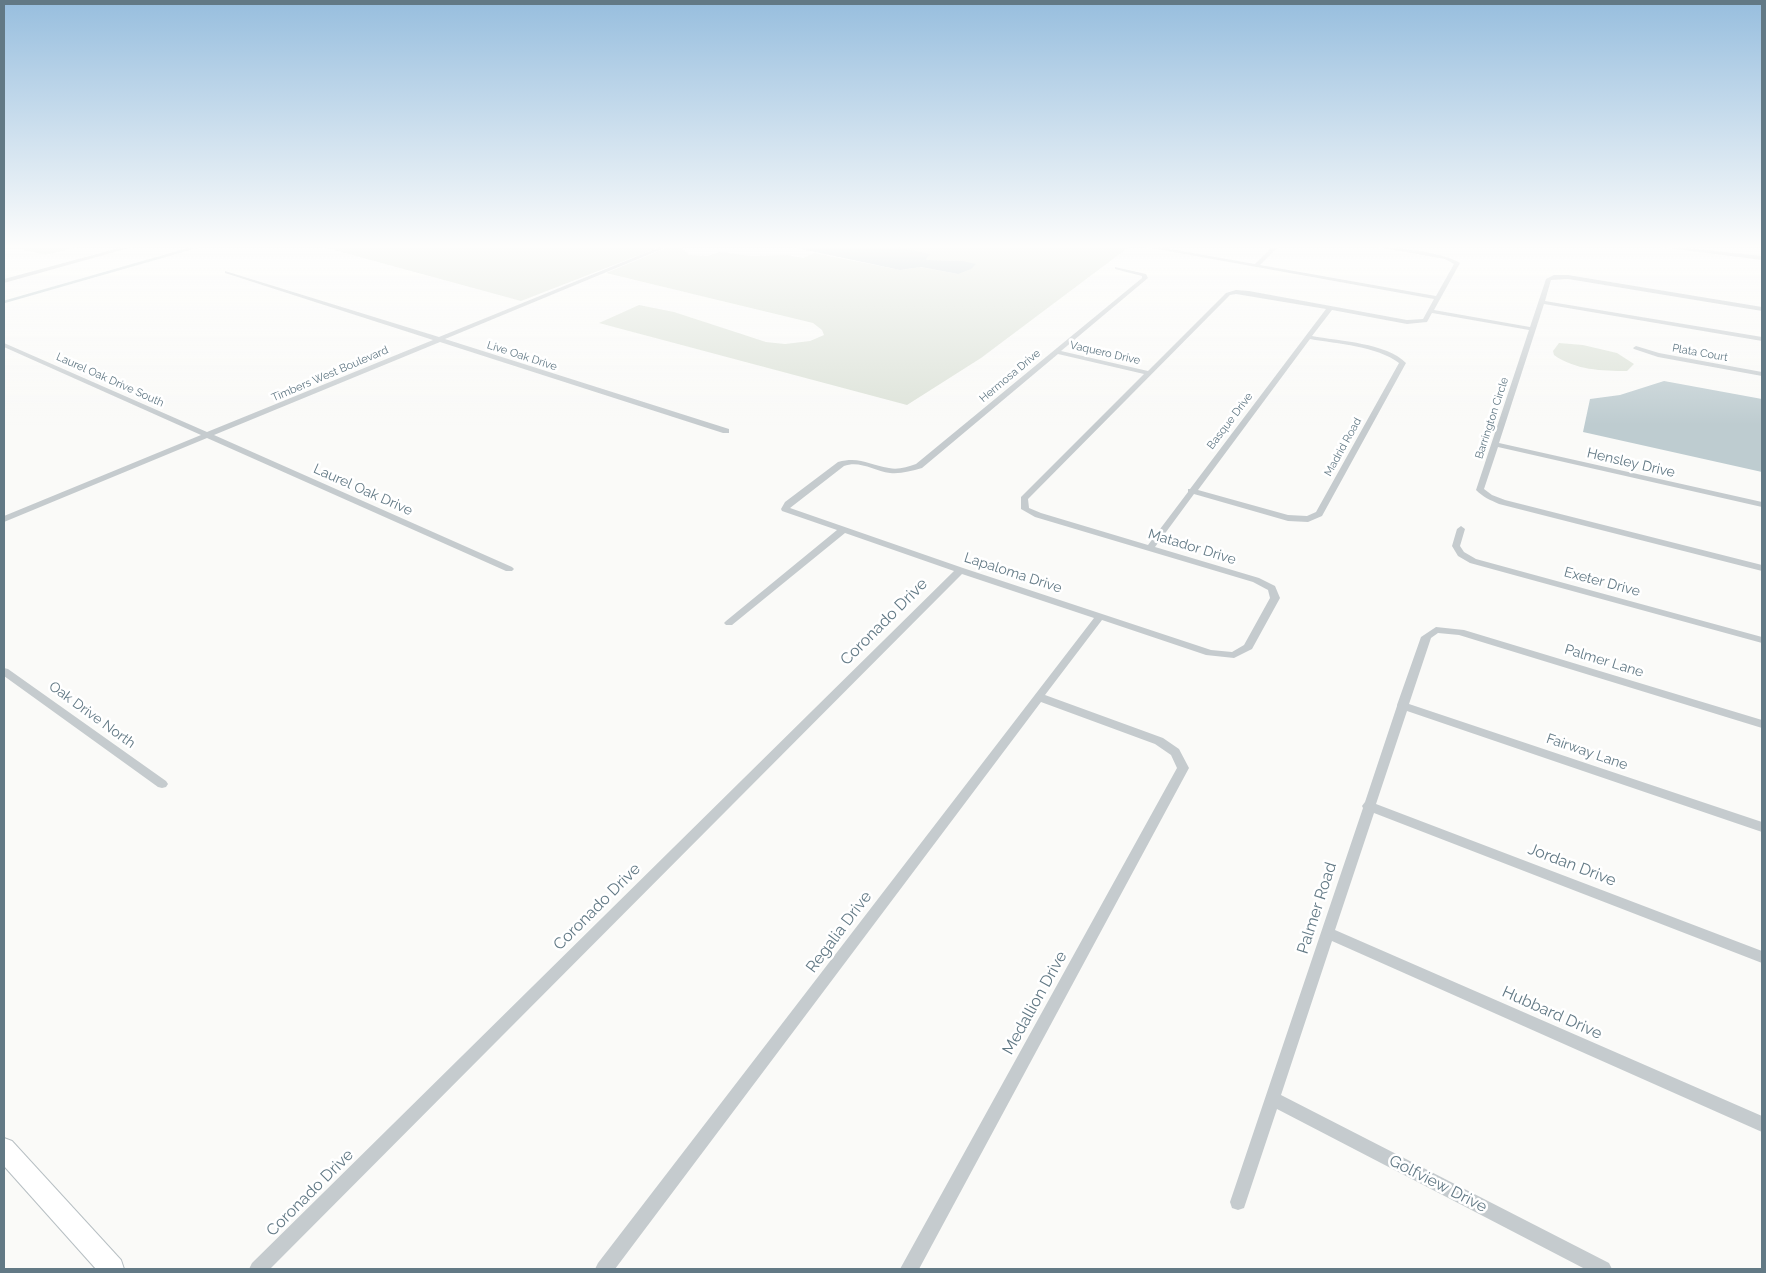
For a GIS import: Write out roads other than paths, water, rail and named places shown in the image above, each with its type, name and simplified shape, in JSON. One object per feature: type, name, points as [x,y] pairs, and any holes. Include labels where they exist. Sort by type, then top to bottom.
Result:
[{"type":"main road","points":[[4,1149],[112,1269]]},
{"type":"street","name":"Live Oak Drive","points":[[334,306],[726,431]]},
{"type":"street","name":"Timbers West Boulevard","points":[[4,519],[520,306]]},
{"type":"street","name":"Hermosa Drive","points":[[786,509],[788,504],[841,464],[848,461],[861,461],[894,471],[919,466],[1111,306]]},
{"type":"street","points":[[1148,373],[1215,306]]},
{"type":"street","points":[[1321,306],[1407,322],[1420,322],[1425,321],[1433,306]]},
{"type":"street","name":"Barrington Circle","points":[[1540,306],[1480,490],[1489,497],[1511,505],[1762,568]]},
{"type":"street","points":[[1567,306],[1762,339]]},
{"type":"street","name":"Barrington Circle","points":[[1745,306],[1762,309]]},
{"type":"street","name":"Basque Drive","points":[[1150,548],[1330,308]]},
{"type":"street","points":[[1431,310],[1533,329]]},
{"type":"street","name":"Madrid Road","points":[[1191,491],[1288,518],[1308,518],[1319,514],[1403,363],[1398,357],[1384,352],[1307,337]]},
{"type":"street","name":"Laurel Oak Drive South","points":[[4,345],[207,436]]},
{"type":"street","name":"Plata Court","points":[[1636,348],[1658,356],[1762,374]]},
{"type":"street","name":"Vaquero Drive","points":[[1057,352],[1148,373]]},
{"type":"street","name":"Matador Drive","points":[[1148,373],[1024,499],[1025,509],[1038,515],[1256,580],[1272,588],[1275,598],[1248,647],[1234,655]]},
{"type":"street","name":"Laurel Oak Drive","points":[[207,436],[509,570]]},
{"type":"street","name":"Hensley Drive","points":[[1495,444],[1762,506]]},
{"type":"street","name":"Lapaloma Drive","points":[[786,509],[960,570],[1210,653],[1234,655]]},
{"type":"street","name":"Exeter Drive","points":[[1461,529],[1456,546],[1462,554],[1473,561],[1762,640]]},
{"type":"street","points":[[729,623],[843,530]]},
{"type":"street","name":"Coronado Drive","points":[[258,1269],[960,570]]},
{"type":"street","name":"Regalia Drive","points":[[604,1269],[1100,616]]},
{"type":"street","name":"Palmer Road","points":[[1238,1202],[1402,706],[1426,637],[1436,630]]},
{"type":"street","name":"Palmer Lane","points":[[1436,630],[1460,632],[1762,724]]},
{"type":"street","name":"Oak Drive North","points":[[4,671],[162,784]]},
{"type":"street","name":"Medallion Drive","points":[[910,1269],[1183,768],[1175,752],[1159,741],[1040,696]]},
{"type":"street","name":"Fairway Lane","points":[[1402,706],[1762,827]]},
{"type":"street","name":"Jordan Drive","points":[[1368,806],[1762,957]]},
{"type":"street","name":"Hubbard Drive","points":[[1328,933],[1762,1124]]},
{"type":"street","name":"Golfview Drive","points":[[1273,1099],[1603,1269]]}]
